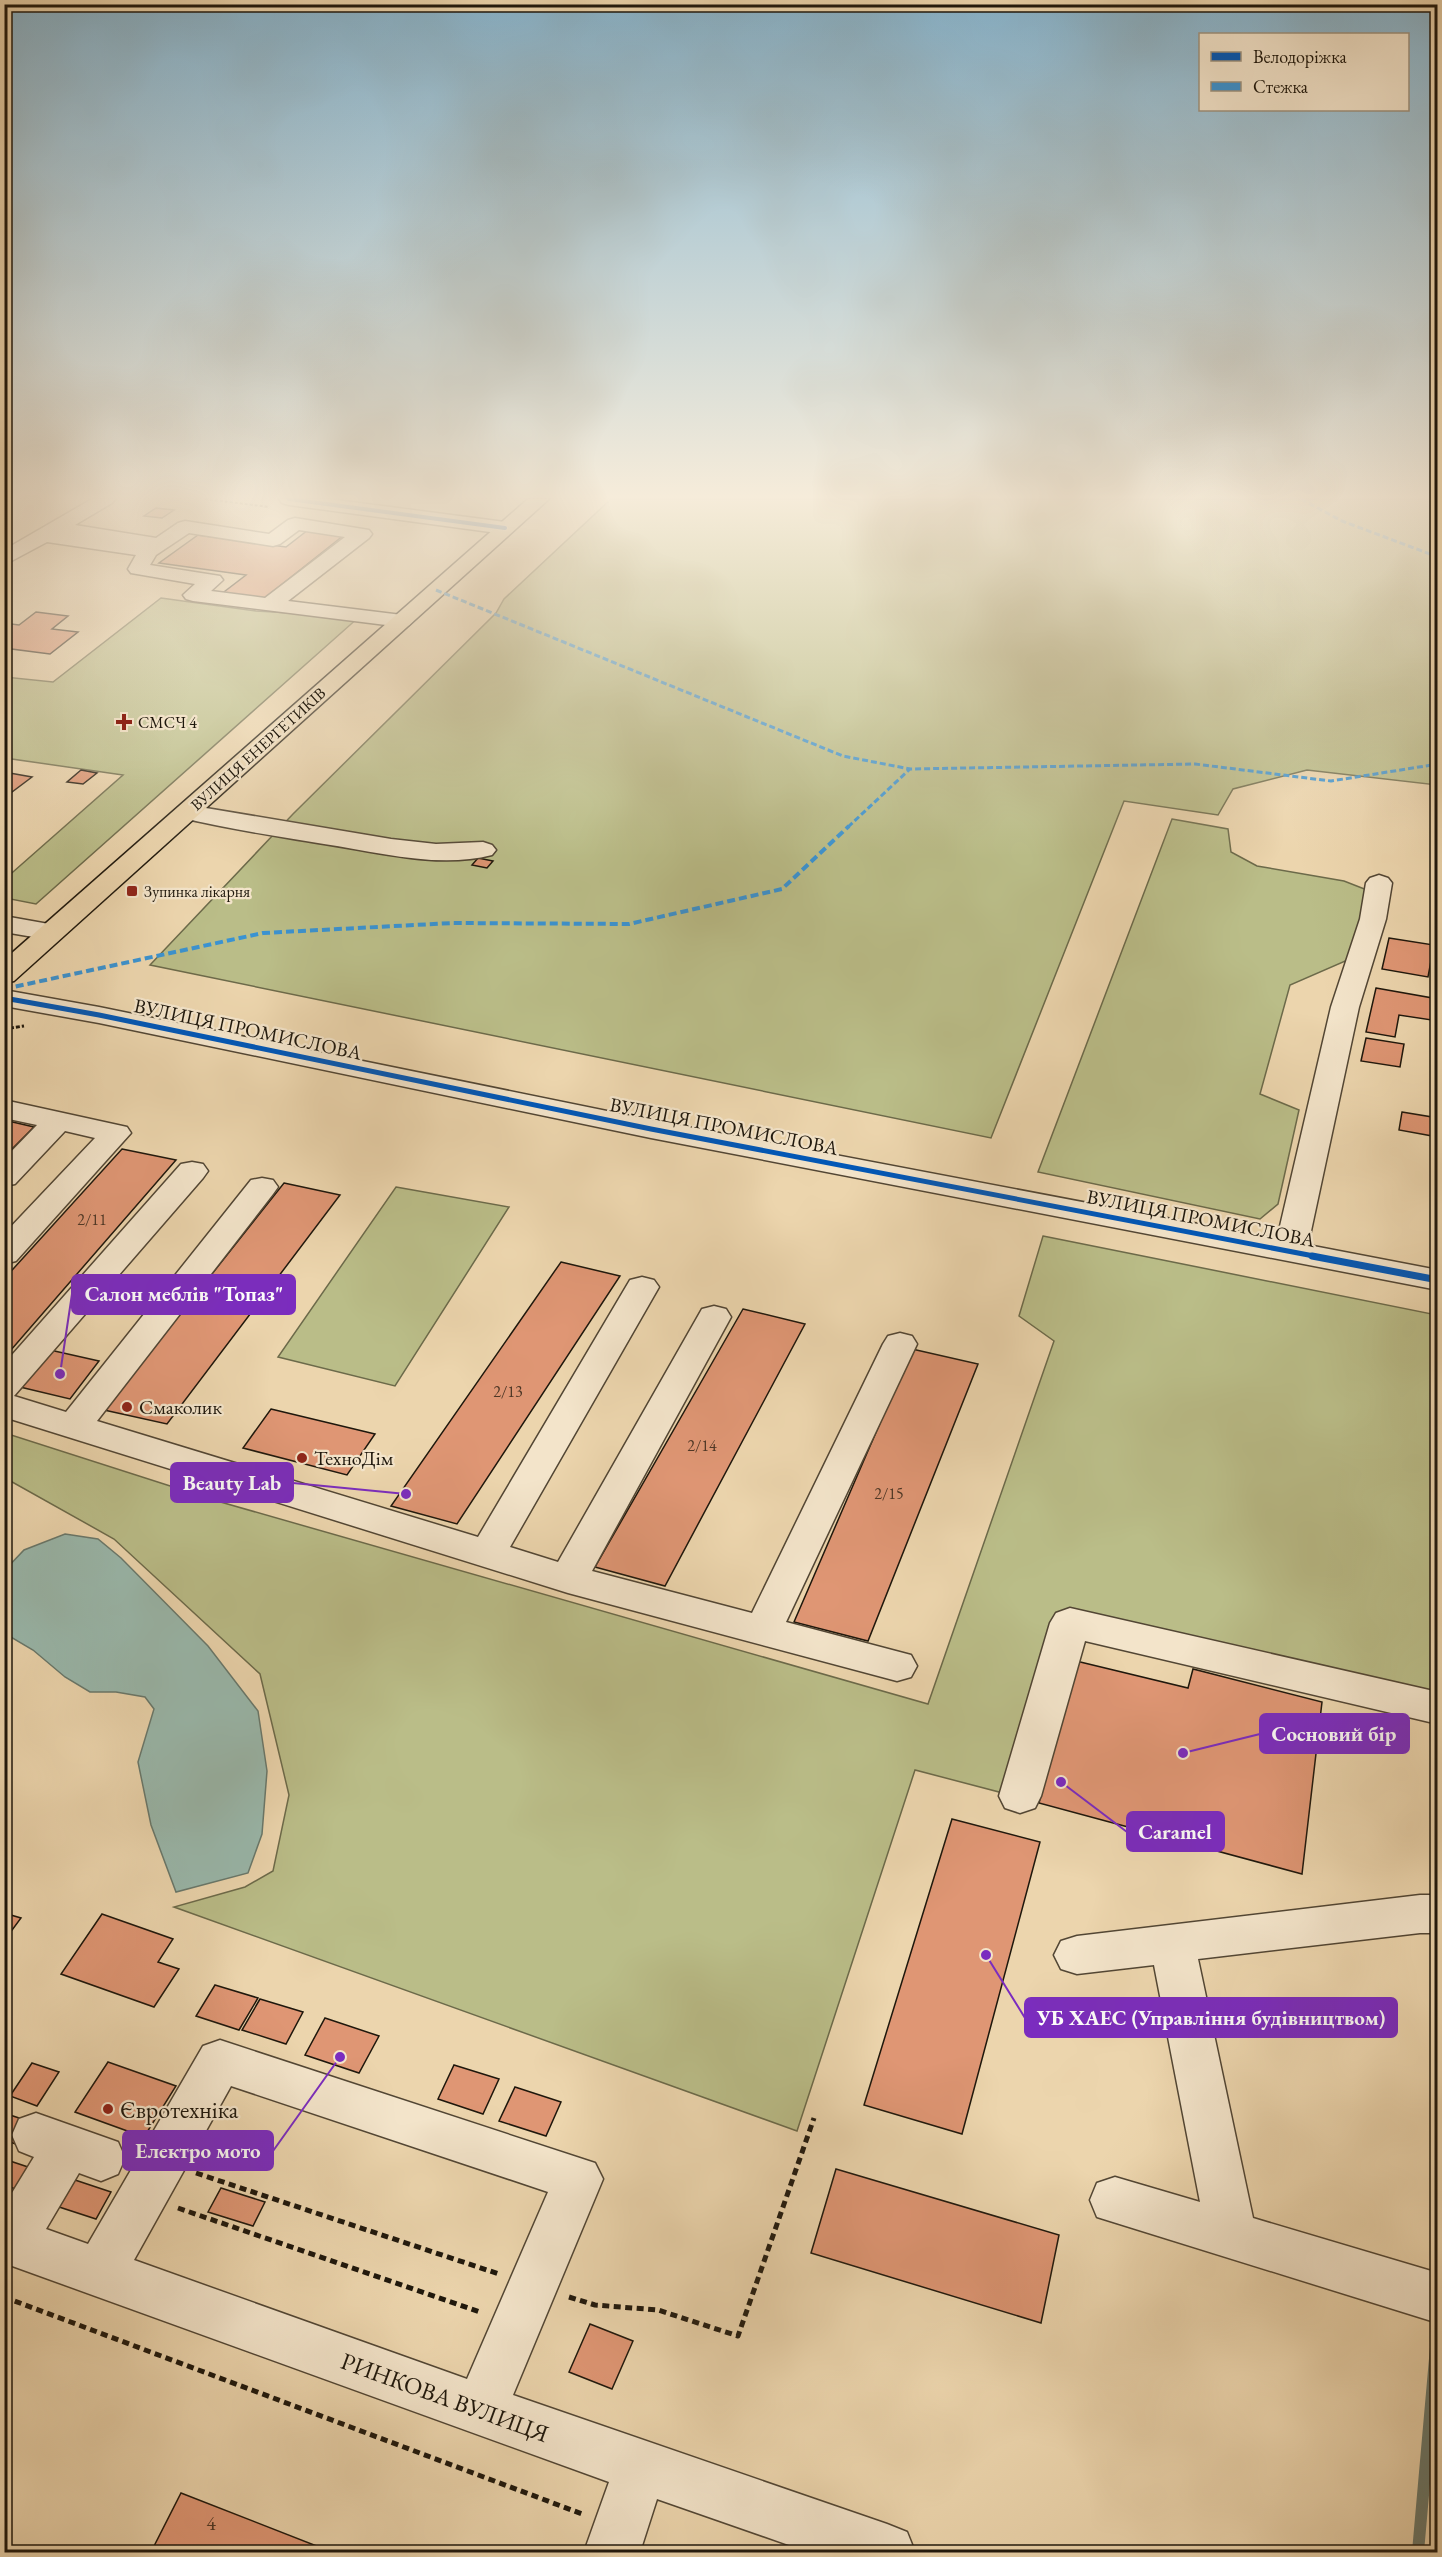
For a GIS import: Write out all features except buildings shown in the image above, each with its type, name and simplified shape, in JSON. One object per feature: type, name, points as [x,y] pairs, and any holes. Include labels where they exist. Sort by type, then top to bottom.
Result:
[{"type":"main road","name":"ВУЛИЦЯ ЕНЕРГЕТИКІВ","points":[[4,975],[405,618]]},
{"type":"street","points":[[382,618],[402,621]]},
{"type":"street","points":[[188,812],[429,852],[460,853],[483,850]]},
{"type":"street","points":[[1290,1251],[1345,1007],[1373,919],[1378,883]]},
{"type":"street","points":[[4,924],[51,932]]},
{"type":"street","name":"ВУЛИЦЯ ПРОМИСЛОВА","points":[[4,998],[99,1015],[651,1129],[1437,1280]]},
{"type":"street","points":[[4,1109],[116,1133],[4,1254]]},
{"type":"street","points":[[4,1177],[58,1120]]},
{"type":"street","points":[[4,1388],[192,1171]]},
{"type":"street","points":[[74,1428],[262,1187]]},
{"type":"street","points":[[487,1554],[642,1287]]},
{"type":"street","points":[[568,1579],[714,1317]]},
{"type":"street","points":[[762,1632],[900,1344]]},
{"type":"street","points":[[4,1405],[568,1579],[897,1666]]},
{"type":"street","points":[[1020,1796],[1070,1623],[1437,1708]]},
{"type":"street","points":[[1077,1955],[1420,1914],[1437,1914]]},
{"type":"street","points":[[1172,1943],[1232,2236]]},
{"type":"street","points":[[99,2272],[220,2061],[578,2179],[480,2410]]},
{"type":"street","points":[[8,2240],[68,2146]]},
{"type":"street","points":[[1115,2200],[1437,2298]]},
{"type":"street","name":"РИНКОВА ВУЛИЦЯ","points":[[8,2240],[480,2410],[887,2553]]},
{"type":"street","points":[[616,2540],[641,2467]]},
{"type":"path","points":[[153,2179],[525,2305],[595,2305],[658,2310],[738,2336],[814,2118]]},
{"type":"path","points":[[153,2179],[525,2305]]},
{"type":"path","points":[[4,2297],[616,2540]]},
{"type":"green space","points":[[135,618],[358,618],[36,904],[5,898],[5,879],[123,775],[5,758],[5,677],[53,682]]},
{"type":"green space","points":[[491,618],[1437,618],[1437,785],[1307,770],[1233,789],[1218,815],[1124,801],[991,1138],[150,965],[293,814]]},
{"type":"green space","points":[[1172,819],[1228,829],[1231,852],[1257,866],[1344,881],[1367,890],[1350,959],[1290,985],[1260,1094],[1299,1110],[1278,1204],[1260,1219],[1038,1172]]},
{"type":"green space","points":[[396,1187],[509,1207],[395,1386],[278,1357]]},
{"type":"green space","points":[[1043,1236],[1437,1315],[1437,1694],[1090,1626],[1003,1793],[915,1770],[797,2131],[174,1907],[245,1887],[273,1871],[289,1795],[260,1674],[114,1539],[5,1478],[5,1433],[217,1501],[928,1704],[1054,1341],[1019,1316]]},
{"type":"shaded area","points":[[65,1534],[98,1539],[121,1558],[208,1646],[258,1711],[267,1771],[262,1834],[248,1873],[176,1892],[151,1825],[138,1762],[154,1709],[145,1697],[116,1692],[90,1692],[65,1677],[33,1650],[9,1636],[5,1630],[5,1570],[24,1550]]},
{"type":"waterway","points":[[1418,2552],[1437,2336]]},
{"type":"marked path","points":[[505,618],[843,756],[910,769]]},
{"type":"marked path","points":[[4,989],[263,933],[453,923],[629,924],[782,889],[910,769],[1195,764],[1331,781],[1438,764]]},
{"type":"cycle path","points":[[4,998],[99,1015],[651,1129],[1438,1280]]},
{"type":"place","name":"СМСЧ 4","points":[[124,722]]},
{"type":"place","name":"Зупинка лікарня","points":[[132,891]]},
{"type":"place","name":"Салон меблів \"Топаз\"","points":[[60,1374]]},
{"type":"place","name":"Смаколик","points":[[127,1407]]},
{"type":"place","name":"ТехноДім","points":[[302,1458]]},
{"type":"place","name":"Beauty Lab","points":[[406,1494]]},
{"type":"place","name":"Сосновий бір","points":[[1183,1753]]},
{"type":"place","name":"Caramel","points":[[1061,1782]]},
{"type":"place","name":"УБ ХАЕС (Управління будівництвом)","points":[[986,1955]]},
{"type":"place","name":"Електро мото","points":[[340,2057]]},
{"type":"place","name":"Євротехніка","points":[[108,2109]]}]
